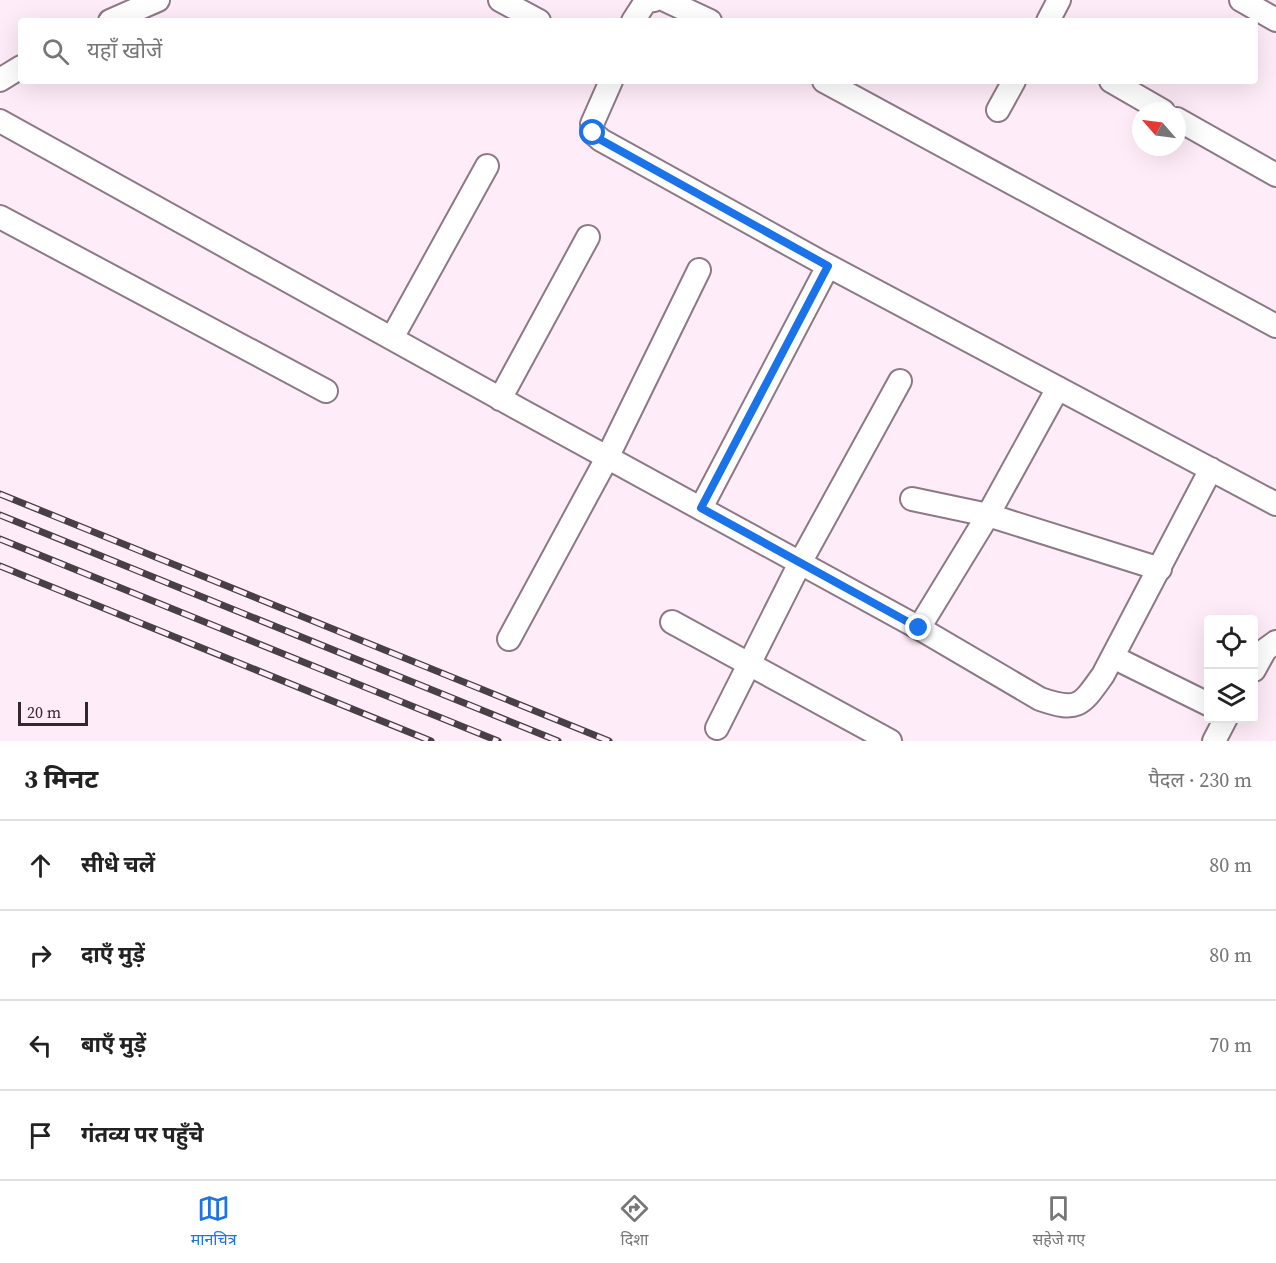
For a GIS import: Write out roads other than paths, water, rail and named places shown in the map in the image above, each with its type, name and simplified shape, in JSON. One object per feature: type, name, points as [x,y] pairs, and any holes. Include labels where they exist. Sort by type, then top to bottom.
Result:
[{"type":"street","points":[[117,18],[158,0]]},
{"type":"street","points":[[500,0],[533,18]]},
{"type":"street","points":[[635,18],[646,1],[654,0]]},
{"type":"street","points":[[665,0],[704,18]]},
{"type":"street","points":[[1050,18],[1059,0]]},
{"type":"street","points":[[1240,0],[1276,20]]},
{"type":"street","points":[[0,80],[18,68]]},
{"type":"street","points":[[610,84],[592,124],[593,133],[601,140],[828,266],[1276,504]]},
{"type":"street","points":[[830,84],[1276,326]]},
{"type":"street","points":[[998,110],[1012,84]]},
{"type":"street","points":[[1116,84],[1147,102]]},
{"type":"street","points":[[0,121],[500,399],[919,628],[1040,699],[1058,705],[1078,704],[1087,698],[1103,675],[1211,469]]},
{"type":"street","points":[[1186,124],[1276,175]]},
{"type":"street","points":[[392,338],[487,165]]},
{"type":"street","points":[[0,217],[326,391]]},
{"type":"street","points":[[500,399],[588,237]]},
{"type":"street","points":[[701,508],[828,266]]},
{"type":"street","points":[[509,639],[608,458],[699,270]]},
{"type":"street","points":[[717,728],[800,562],[900,381]]},
{"type":"street","points":[[919,628],[988,515],[1058,388]]},
{"type":"street","points":[[912,499],[988,515],[1160,569]]},
{"type":"street","points":[[672,622],[890,741]]},
{"type":"street","points":[[1255,669],[1265,650],[1276,642]]},
{"type":"street","points":[[1113,657],[1204,702]]},
{"type":"street","points":[[1214,741],[1223,723]]},
{"type":"railway","points":[[0,494],[609,741]]},
{"type":"railway","points":[[0,515],[558,741]]},
{"type":"railway","points":[[0,539],[498,741]]},
{"type":"railway","points":[[0,566],[431,741]]}]
